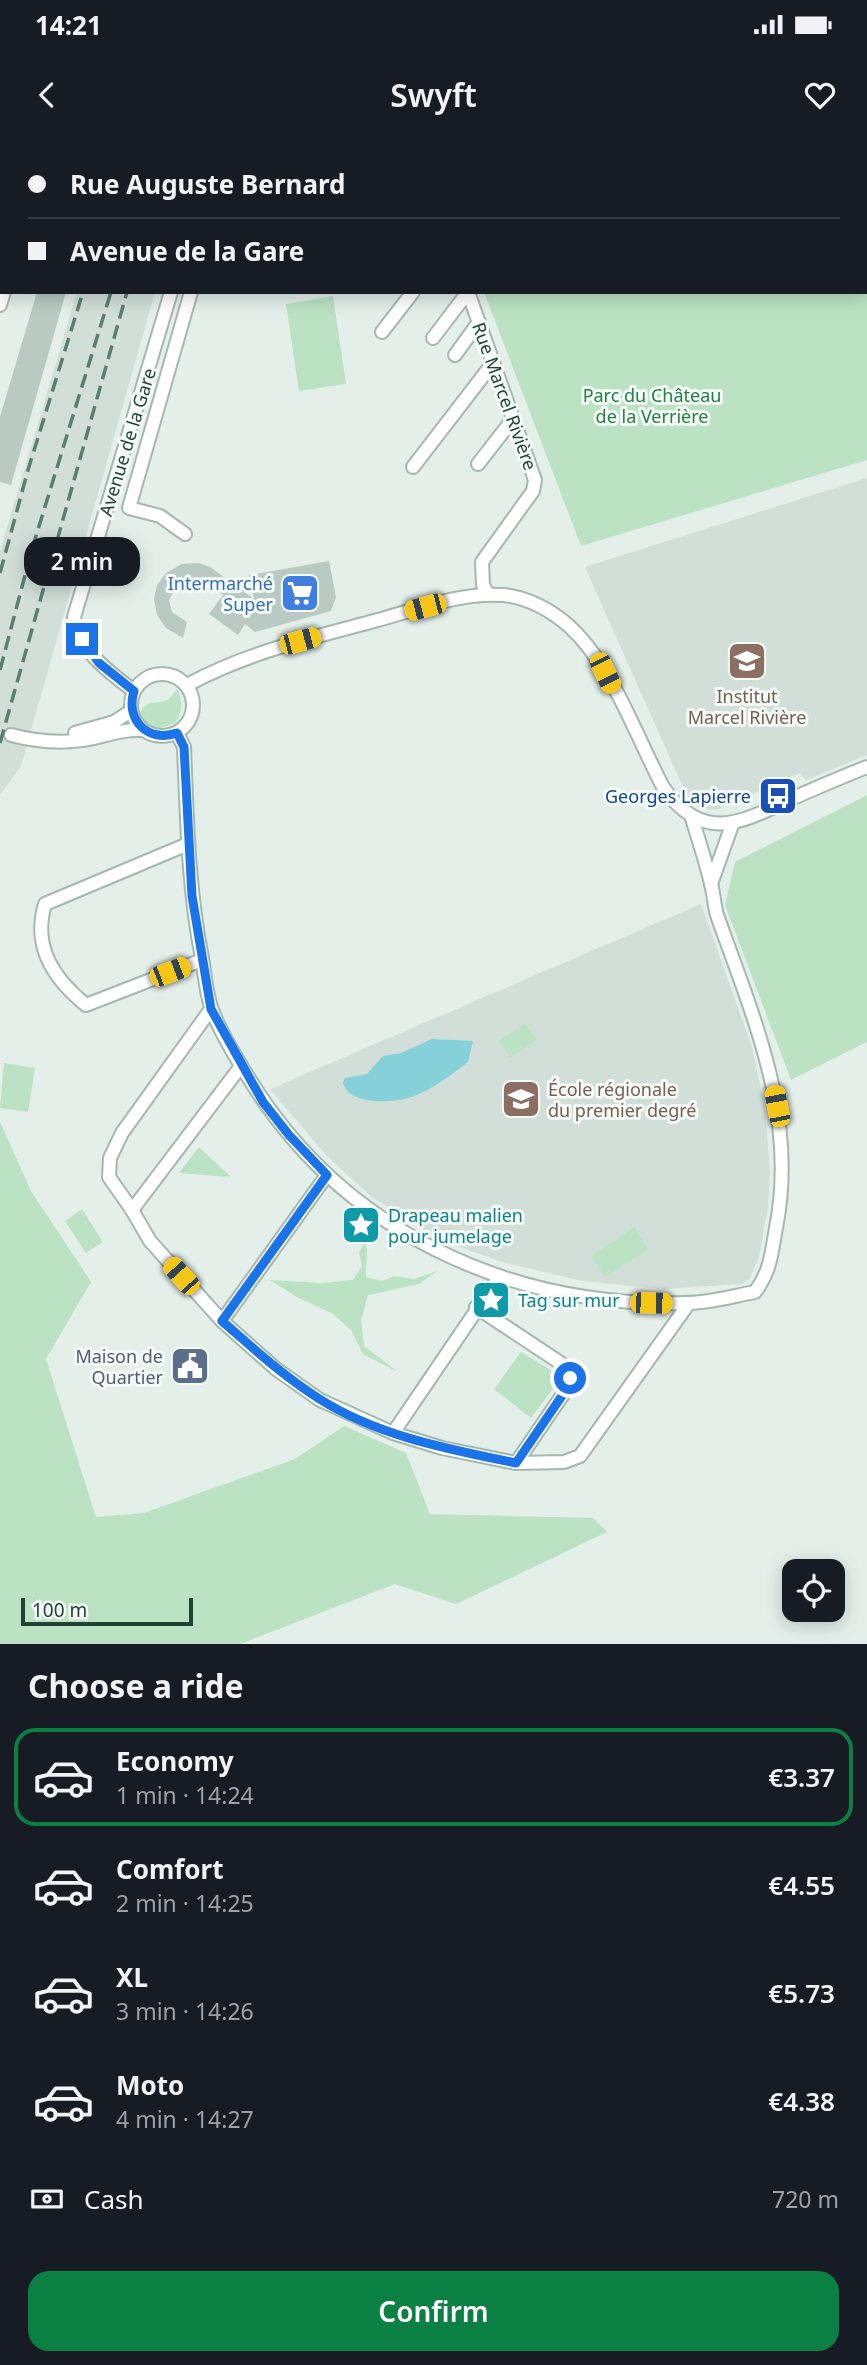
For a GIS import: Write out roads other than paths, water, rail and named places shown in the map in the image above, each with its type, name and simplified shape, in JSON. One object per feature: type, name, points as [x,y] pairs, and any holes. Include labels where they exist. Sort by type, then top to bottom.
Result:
[{"type":"street","name":"Avenue de la Gare","points":[[134,691],[99,663],[78,632],[74,617],[170,294]]},
{"type":"street","points":[[129,508],[190,294]]},
{"type":"street","points":[[382,332],[411,294]]},
{"type":"street","points":[[433,338],[466,294]]},
{"type":"street","name":"Rue Marcel Rivière","points":[[469,294],[535,480],[533,491],[482,562],[483,585],[488,595]]},
{"type":"street","points":[[455,355],[479,323]]},
{"type":"street","points":[[413,467],[493,363]]},
{"type":"street","points":[[478,464],[513,419]]},
{"type":"street","points":[[109,500],[160,516],[184,534]]},
{"type":"street","points":[[187,685],[252,654],[449,600],[488,595],[519,597],[534,603],[568,625],[579,636],[605,673],[663,787],[673,802],[692,818],[732,825],[867,767]]},
{"type":"street","points":[[131,711],[114,722],[68,734],[11,735],[36,740],[67,741],[94,738],[118,730],[143,730],[159,736],[177,733],[190,720],[193,711],[187,685],[171,675],[161,674],[142,681],[134,691],[131,711],[143,730]]},
{"type":"street","points":[[177,733],[184,747],[195,929],[211,1009],[263,1102],[289,1135],[327,1175],[397,1230],[499,1277],[570,1294],[651,1303],[690,1303],[755,1292],[767,1275],[781,1203],[781,1127],[769,1063],[752,1007],[716,913],[711,884],[692,818]]},
{"type":"street","points":[[711,884],[732,825]]},
{"type":"street","points":[[188,844],[45,904],[41,935],[47,956],[62,986],[86,1005],[202,960]]},
{"type":"street","points":[[211,1009],[122,1133],[110,1158],[109,1177],[150,1241],[222,1321],[276,1368],[320,1400],[393,1433],[442,1448],[516,1463],[564,1462],[580,1456],[690,1303]]},
{"type":"street","points":[[132,1210],[241,1066]]},
{"type":"street","points":[[222,1321],[327,1175]]},
{"type":"street","points":[[393,1433],[476,1307],[499,1277]]},
{"type":"street","points":[[476,1307],[562,1364],[570,1378],[566,1390],[516,1463]]},
{"type":"water","points":[[432,1039],[473,1041],[468,1062],[424,1092],[409,1098],[376,1101],[355,1096],[347,1091],[343,1083],[345,1078],[367,1074],[383,1056],[401,1053]]},
{"type":"railway","points":[[0,573],[28,470],[82,294]]},
{"type":"railway","points":[[0,670],[32,549],[110,294]]},
{"type":"railway","points":[[0,743],[126,294]]},
{"type":"place","name":"Intermarché Super","points":[[300,593]]},
{"type":"place","name":"Institut Marcel Rivière","points":[[747,661]]},
{"type":"place","name":"Georges Lapierre","points":[[778,796]]},
{"type":"place","name":"École régionale du premier degré","points":[[521,1099]]},
{"type":"place","name":"Drapeau malien pour jumelage","points":[[361,1225]]},
{"type":"place","name":"Tag sur mur","points":[[491,1300]]},
{"type":"place","name":"Maison de Quartier","points":[[190,1366]]},
{"type":"park label","name":"Parc du Château de la Verrière","points":[[652,405]]}]
